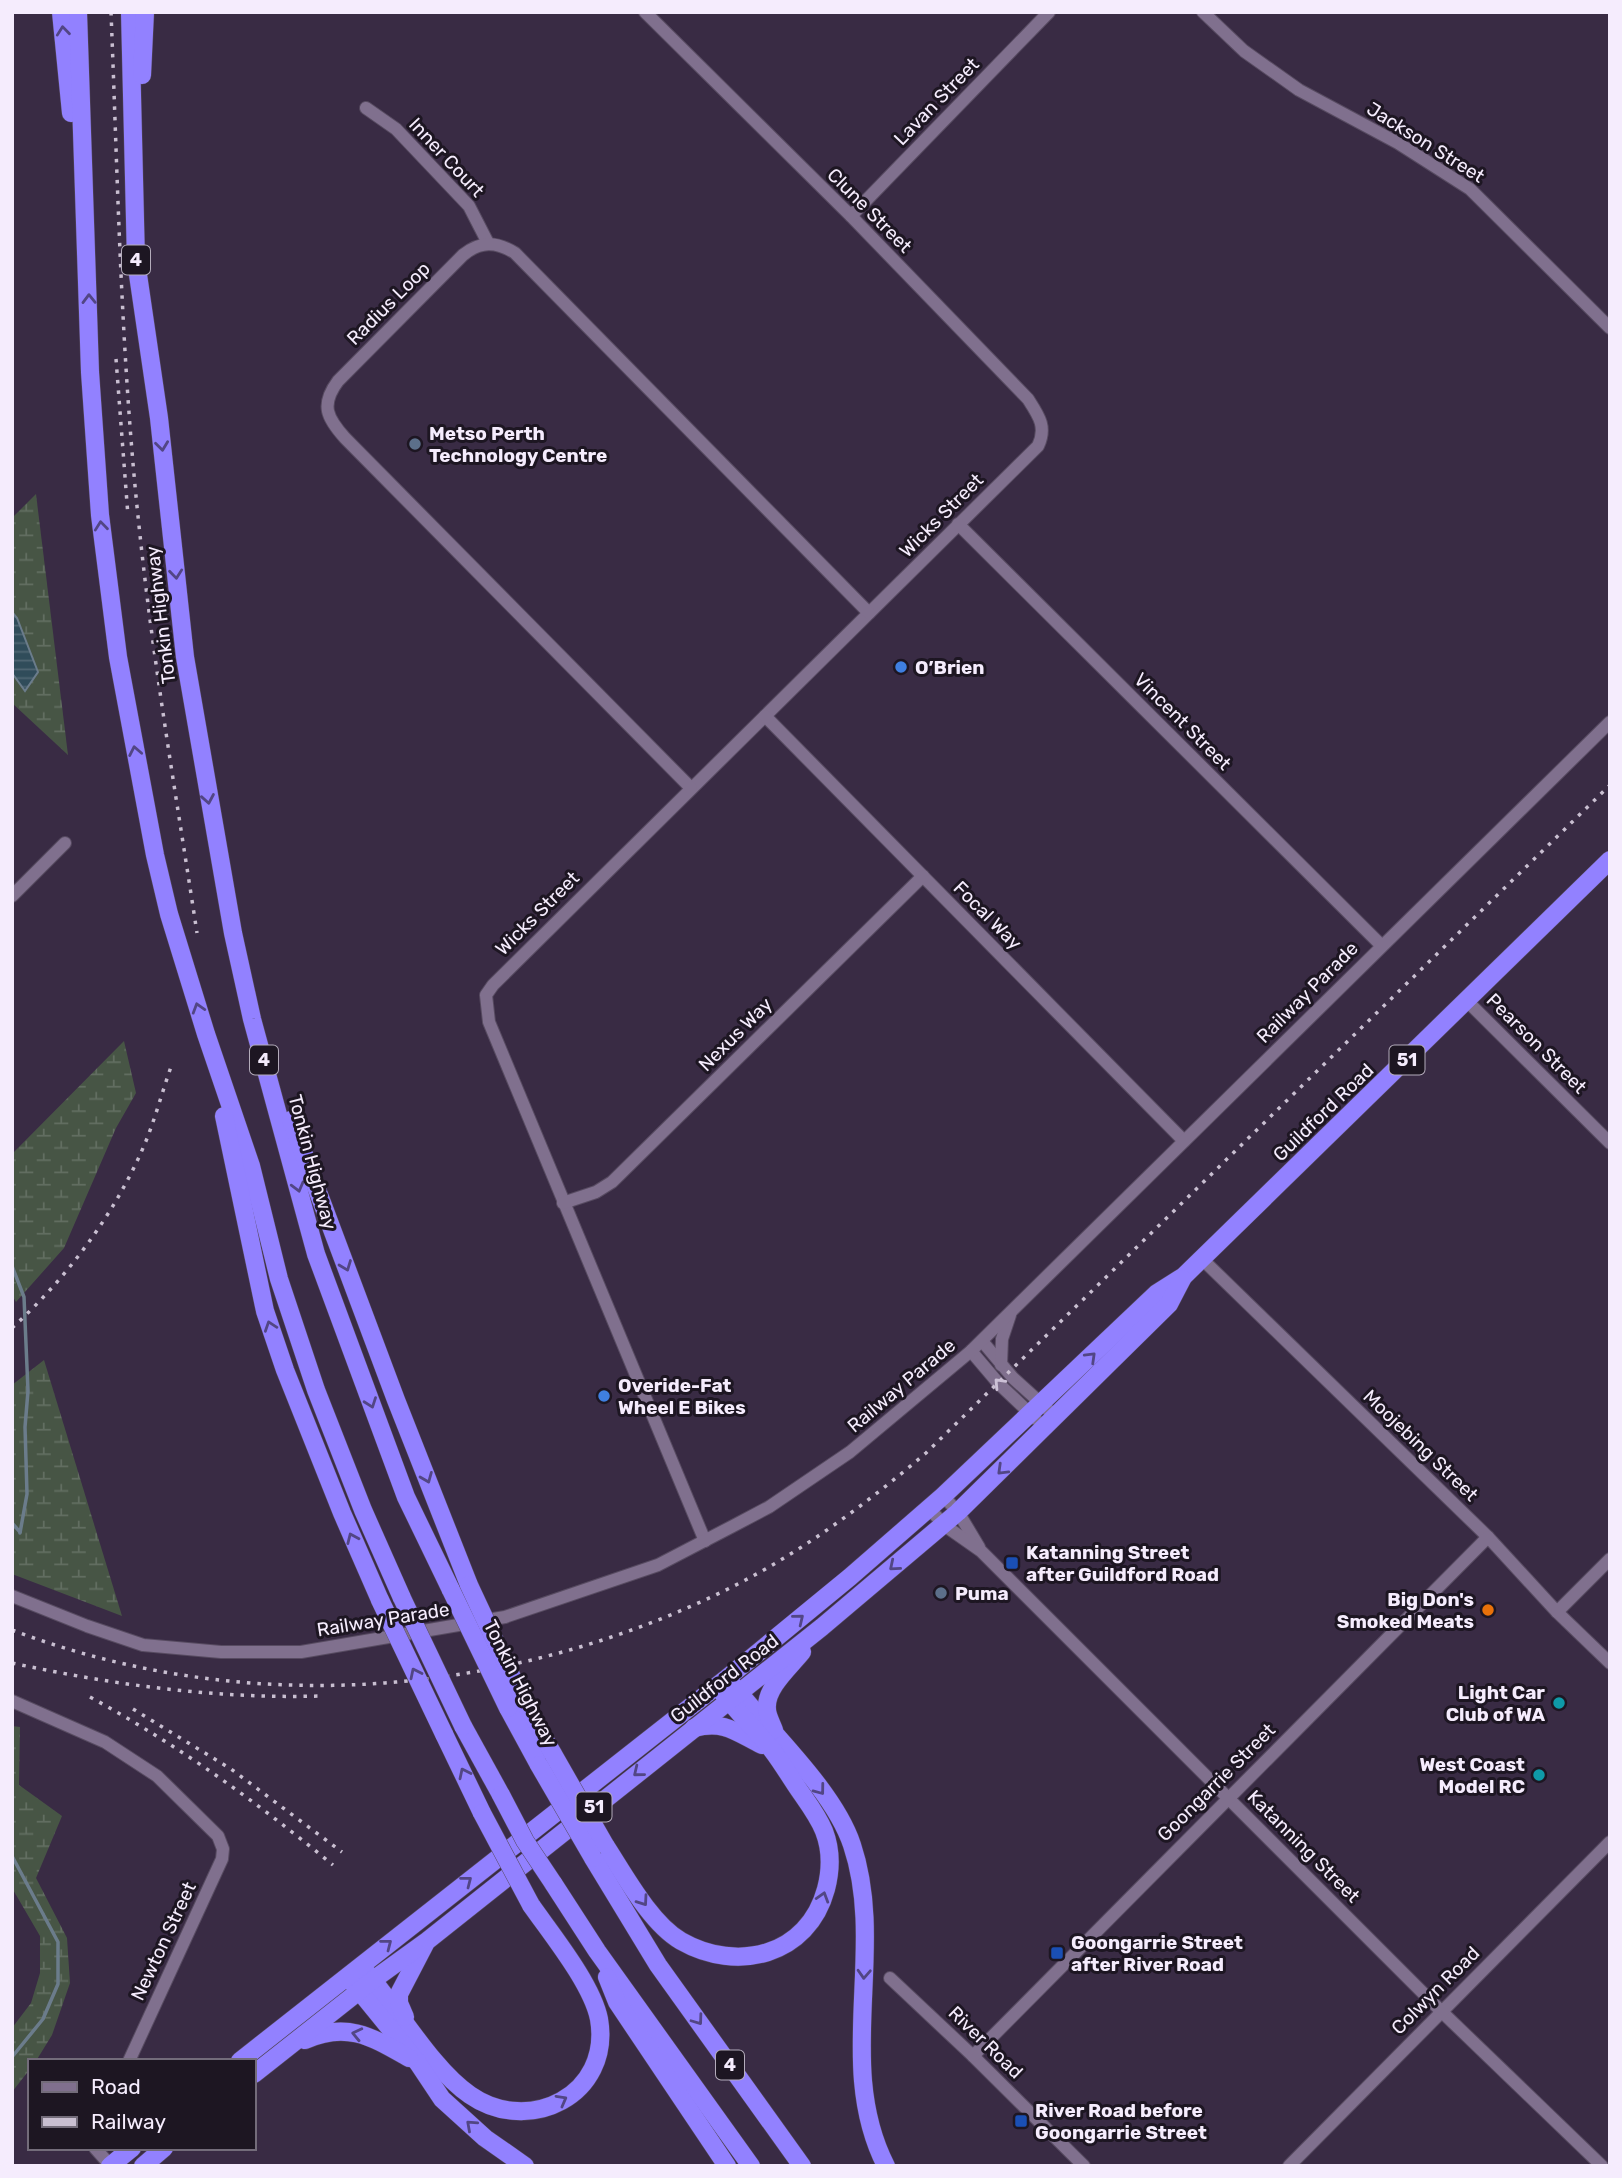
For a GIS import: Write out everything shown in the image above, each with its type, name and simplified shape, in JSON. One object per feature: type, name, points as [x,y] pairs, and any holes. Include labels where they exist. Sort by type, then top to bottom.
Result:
[{"type":"highway","points":[[61,12],[88,269]]},
{"type":"highway","name":"4","points":[[78,12],[90,372],[100,515],[118,657],[155,855],[169,914],[207,1038],[251,1166],[279,1279],[316,1390],[363,1510],[463,1726],[525,1841],[597,1951]]},
{"type":"highway","name":"Tonkin Highway","points":[[130,12],[136,261],[159,418],[184,657],[233,933],[252,1019],[316,1254],[406,1497],[451,1590],[599,1851],[658,1965],[802,2166]]},
{"type":"highway","points":[[145,12],[140,99],[146,249],[159,418]]},
{"type":"highway","name":"Guildford Road","points":[[243,2059],[722,1681],[850,1577],[943,1496],[1157,1293],[1184,1276],[1202,1259],[1610,860]]},
{"type":"highway","points":[[252,1019],[396,1400],[517,1707]]},
{"type":"highway","points":[[207,1038],[265,1311],[285,1370],[380,1600],[482,1813],[531,1905],[584,1983],[598,2018],[598,2051],[593,2067],[579,2089],[560,2102],[523,2112],[496,2108],[469,2095],[354,1970]]},
{"type":"highway","name":"Guildford Road","points":[[256,2072],[427,1941],[822,1627],[944,1525],[1168,1304],[1184,1276]]},
{"type":"highway","points":[[599,1851],[677,1939],[703,1952],[722,1957],[744,1957],[783,1947],[799,1935],[821,1907],[828,1879],[829,1855],[824,1832],[774,1744],[767,1710],[773,1688],[822,1627]]},
{"type":"highway","points":[[722,1681],[774,1744],[822,1792],[852,1842],[863,1882],[866,1924],[862,2061],[866,2104],[876,2145],[886,2166]]},
{"type":"highway","points":[[692,1729],[710,1724],[724,1726],[774,1744]]},
{"type":"highway","points":[[409,2027],[399,2004],[399,1994],[427,1941]]},
{"type":"highway","points":[[597,1951],[617,2002],[727,2166]]},
{"type":"highway","points":[[597,1951],[751,2166]]},
{"type":"highway","points":[[367,1985],[442,2099],[485,2138],[525,2166]]},
{"type":"highway","points":[[285,2049],[325,2032],[350,2031],[377,2040],[418,2063]]},
{"type":"highway","points":[[737,2075],[817,2166]]},
{"type":"highway","points":[[110,2166],[130,2150]]},
{"type":"highway","points":[[144,2166],[162,2150]]},
{"type":"street","name":"Clune Street","points":[[645,12],[850,216],[1028,399],[1043,426],[1038,446]]},
{"type":"street","name":"Lavan Street","points":[[850,216],[1049,12]]},
{"type":"street","name":"Jackson Street","points":[[1203,12],[1244,51],[1299,90],[1398,143],[1470,189],[1610,328]]},
{"type":"street","name":"Inner Court","points":[[366,108],[396,130],[469,206],[488,243]]},
{"type":"street","points":[[488,243],[509,249],[521,258],[869,613]]},
{"type":"street","name":"Radius Loop","points":[[488,243],[471,248],[463,255],[338,381],[329,396],[328,412],[333,424],[345,438],[691,788]]},
{"type":"street","name":"Wicks Street","points":[[705,1541],[489,1022],[486,995],[691,788],[1038,446]]},
{"type":"street","name":"Vincent Street","points":[[958,524],[1381,945]]},
{"type":"street","name":"Focal Way","points":[[765,716],[1184,1140]]},
{"type":"street","name":"Railway Parade","points":[[12,1596],[143,1645],[221,1651],[300,1651],[505,1617],[658,1564],[769,1507],[850,1452],[971,1351],[1610,722]]},
{"type":"street","points":[[12,896],[65,843]]},
{"type":"street","name":"Nexus Way","points":[[563,1203],[596,1192],[612,1182],[923,876]]},
{"type":"street","name":"Pearson Street","points":[[1467,1001],[1610,1143]]},
{"type":"street","name":"Moojebing Street","points":[[1202,1259],[1488,1537],[1557,1612],[1610,1663]]},
{"type":"street","points":[[1001,1365],[1002,1339],[1011,1311]]},
{"type":"street","points":[[982,1340],[1036,1409]]},
{"type":"street","points":[[971,1351],[999,1384],[1051,1422]]},
{"type":"street","name":"Katanning Street","points":[[943,1496],[958,1512],[981,1551]]},
{"type":"street","name":"Katanning Street","points":[[929,1508],[944,1525],[981,1551],[1441,2011],[1602,2166]]},
{"type":"street","name":"Goongarrie Street","points":[[973,2056],[1488,1537]]},
{"type":"street","points":[[1557,1612],[1610,1559]]},
{"type":"street","name":"Newton Street","points":[[12,1701],[105,1742],[157,1776],[218,1836],[223,1849],[222,1858],[130,2059]]},
{"type":"street","name":"Colwyn Road","points":[[1289,2166],[1610,1842]]},
{"type":"street","name":"River Road","points":[[890,1978],[1084,2166]]},
{"type":"street","points":[[97,2150],[110,2166]]},
{"type":"green space","points":[[36,494],[68,755],[12,703],[12,518]]},
{"type":"green space","points":[[124,1041],[136,1093],[116,1128],[64,1248],[16,1302],[12,1295],[12,1154]]},
{"type":"green space","points":[[44,1360],[122,1616],[12,1574],[12,1385]]},
{"type":"green space","points":[[12,1726],[20,1727],[19,1785],[62,1816],[36,1878],[67,1938],[70,1983],[52,2035],[37,2059],[28,2059],[28,2072],[12,2092],[12,2028],[31,2003],[40,1973],[40,1936],[12,1888]]},
{"type":"water","points":[[12,612],[17,618],[38,672],[25,691],[12,673]]},
{"type":"waterway","points":[[12,1266],[24,1297],[28,1391],[25,1427],[27,1494],[20,1533]]},
{"type":"waterway","points":[[12,1523],[20,1532]]},
{"type":"waterway","points":[[12,1856],[58,1942],[58,1984],[43,2019],[12,2057]]},
{"type":"railway","points":[[111,12],[128,405],[140,535],[166,734],[197,933]]},
{"type":"railway","points":[[116,359],[128,516]]},
{"type":"railway","points":[[12,1630],[101,1658],[192,1676],[283,1685],[376,1684],[467,1673],[557,1653],[645,1625],[757,1574],[832,1526],[926,1453],[1610,785]]},
{"type":"railway","points":[[12,1328],[71,1265],[121,1193],[146,1141],[172,1064]]},
{"type":"railway","points":[[12,1663],[166,1689],[243,1695],[321,1696]]},
{"type":"railway","points":[[90,1697],[216,1775],[333,1865]]},
{"type":"railway","points":[[133,1709],[231,1769],[342,1852]]},
{"type":"place","name":"Metso Perth Technology Centre","points":[[415,444]]},
{"type":"place","name":"O’Brien","points":[[901,667]]},
{"type":"place","name":"Overide-Fat Wheel E Bikes","points":[[604,1396]]},
{"type":"place","name":"Katanning Street after Guildford Road","points":[[1012,1563]]},
{"type":"place","name":"Puma","points":[[941,1593]]},
{"type":"place","name":"Big Don's Smoked Meats","points":[[1488,1610]]},
{"type":"place","name":"Light Car Club of WA","points":[[1559,1703]]},
{"type":"place","name":"West Coast Model RC","points":[[1539,1775]]},
{"type":"place","name":"Goongarrie Street after River Road","points":[[1057,1953]]},
{"type":"place","name":"River Road before Goongarrie Street","points":[[1021,2121]]}]
